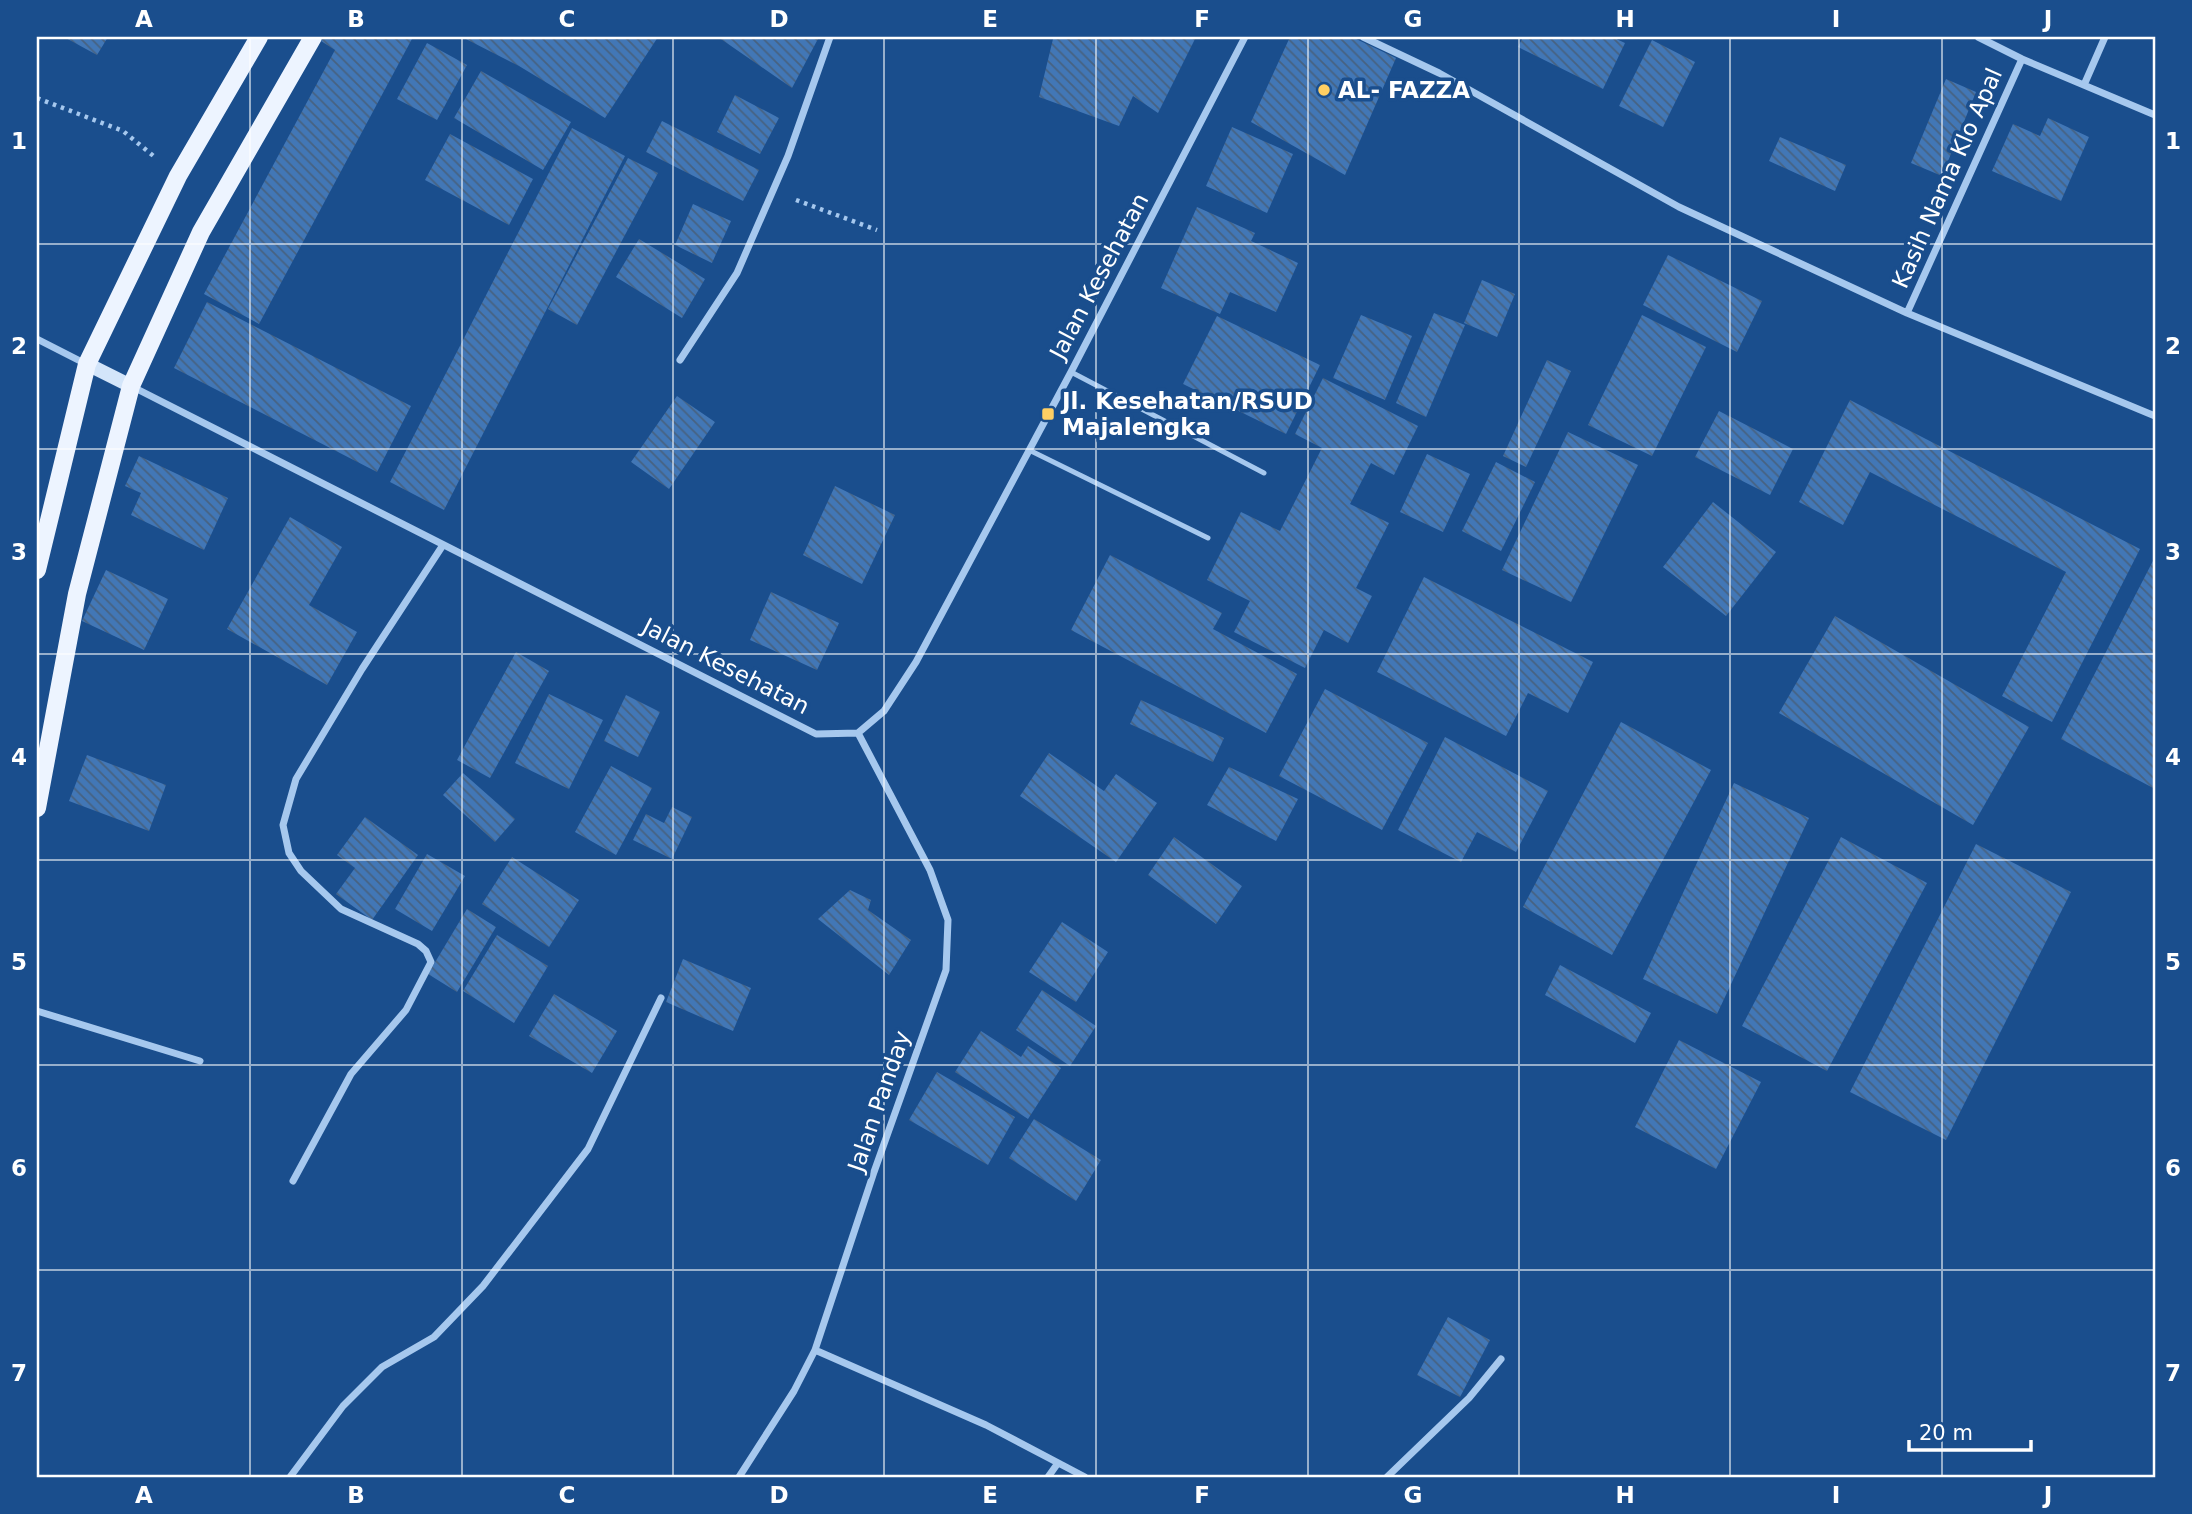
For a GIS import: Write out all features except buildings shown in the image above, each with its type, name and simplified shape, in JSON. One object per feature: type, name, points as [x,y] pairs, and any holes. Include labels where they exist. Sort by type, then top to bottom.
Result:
[{"type":"main road","points":[[37,570],[86,364],[178,176],[259,37]]},
{"type":"main road","points":[[37,807],[77,594],[131,386],[201,232],[313,37]]},
{"type":"main road","points":[[86,364],[131,386]]},
{"type":"street","points":[[680,360],[737,273],[800,125],[830,37]]},
{"type":"street","name":"Jalan Kesehatan","points":[[131,386],[816,734],[858,733],[884,711],[916,662],[1245,37]]},
{"type":"street","points":[[1363,37],[1439,74],[1679,207],[1908,313],[2155,416]]},
{"type":"street","name":"Kasih Nama Klo Apal","points":[[1978,37],[2022,60],[2155,114]]},
{"type":"street","points":[[2084,85],[2105,37]]},
{"type":"street","name":"Kasih Nama Klo Apal","points":[[1908,313],[2022,60]]},
{"type":"street","points":[[37,339],[86,364]]},
{"type":"street","points":[[293,1181],[351,1073],[405,1010],[431,962],[426,951],[418,944],[341,909],[301,871],[289,853],[283,825],[296,779],[362,669],[443,545]]},
{"type":"street","name":"Jalan Panday","points":[[739,1477],[794,1391],[815,1350],[874,1172],[946,970],[948,920],[930,870],[858,733]]},
{"type":"street","points":[[290,1477],[343,1406],[382,1367],[434,1337],[491,1275],[588,1149],[661,998]]},
{"type":"street","points":[[37,1011],[200,1061]]},
{"type":"street","points":[[815,1350],[986,1425],[1085,1477]]},
{"type":"street","points":[[1387,1477],[1469,1398],[1501,1359]]},
{"type":"street","points":[[1048,1477],[1058,1463]]},
{"type":"lane","points":[[1071,372],[1264,473]]},
{"type":"lane","points":[[1029,450],[1208,538]]},
{"type":"path","points":[[37,98],[123,131],[178,176]]},
{"type":"path","points":[[772,191],[877,230]]},
{"type":"place","name":"AL- FAZZA","points":[[1324,90]]},
{"type":"place","name":"Jl. Kesehatan/RSUD Majalengka","points":[[1048,414]]}]
